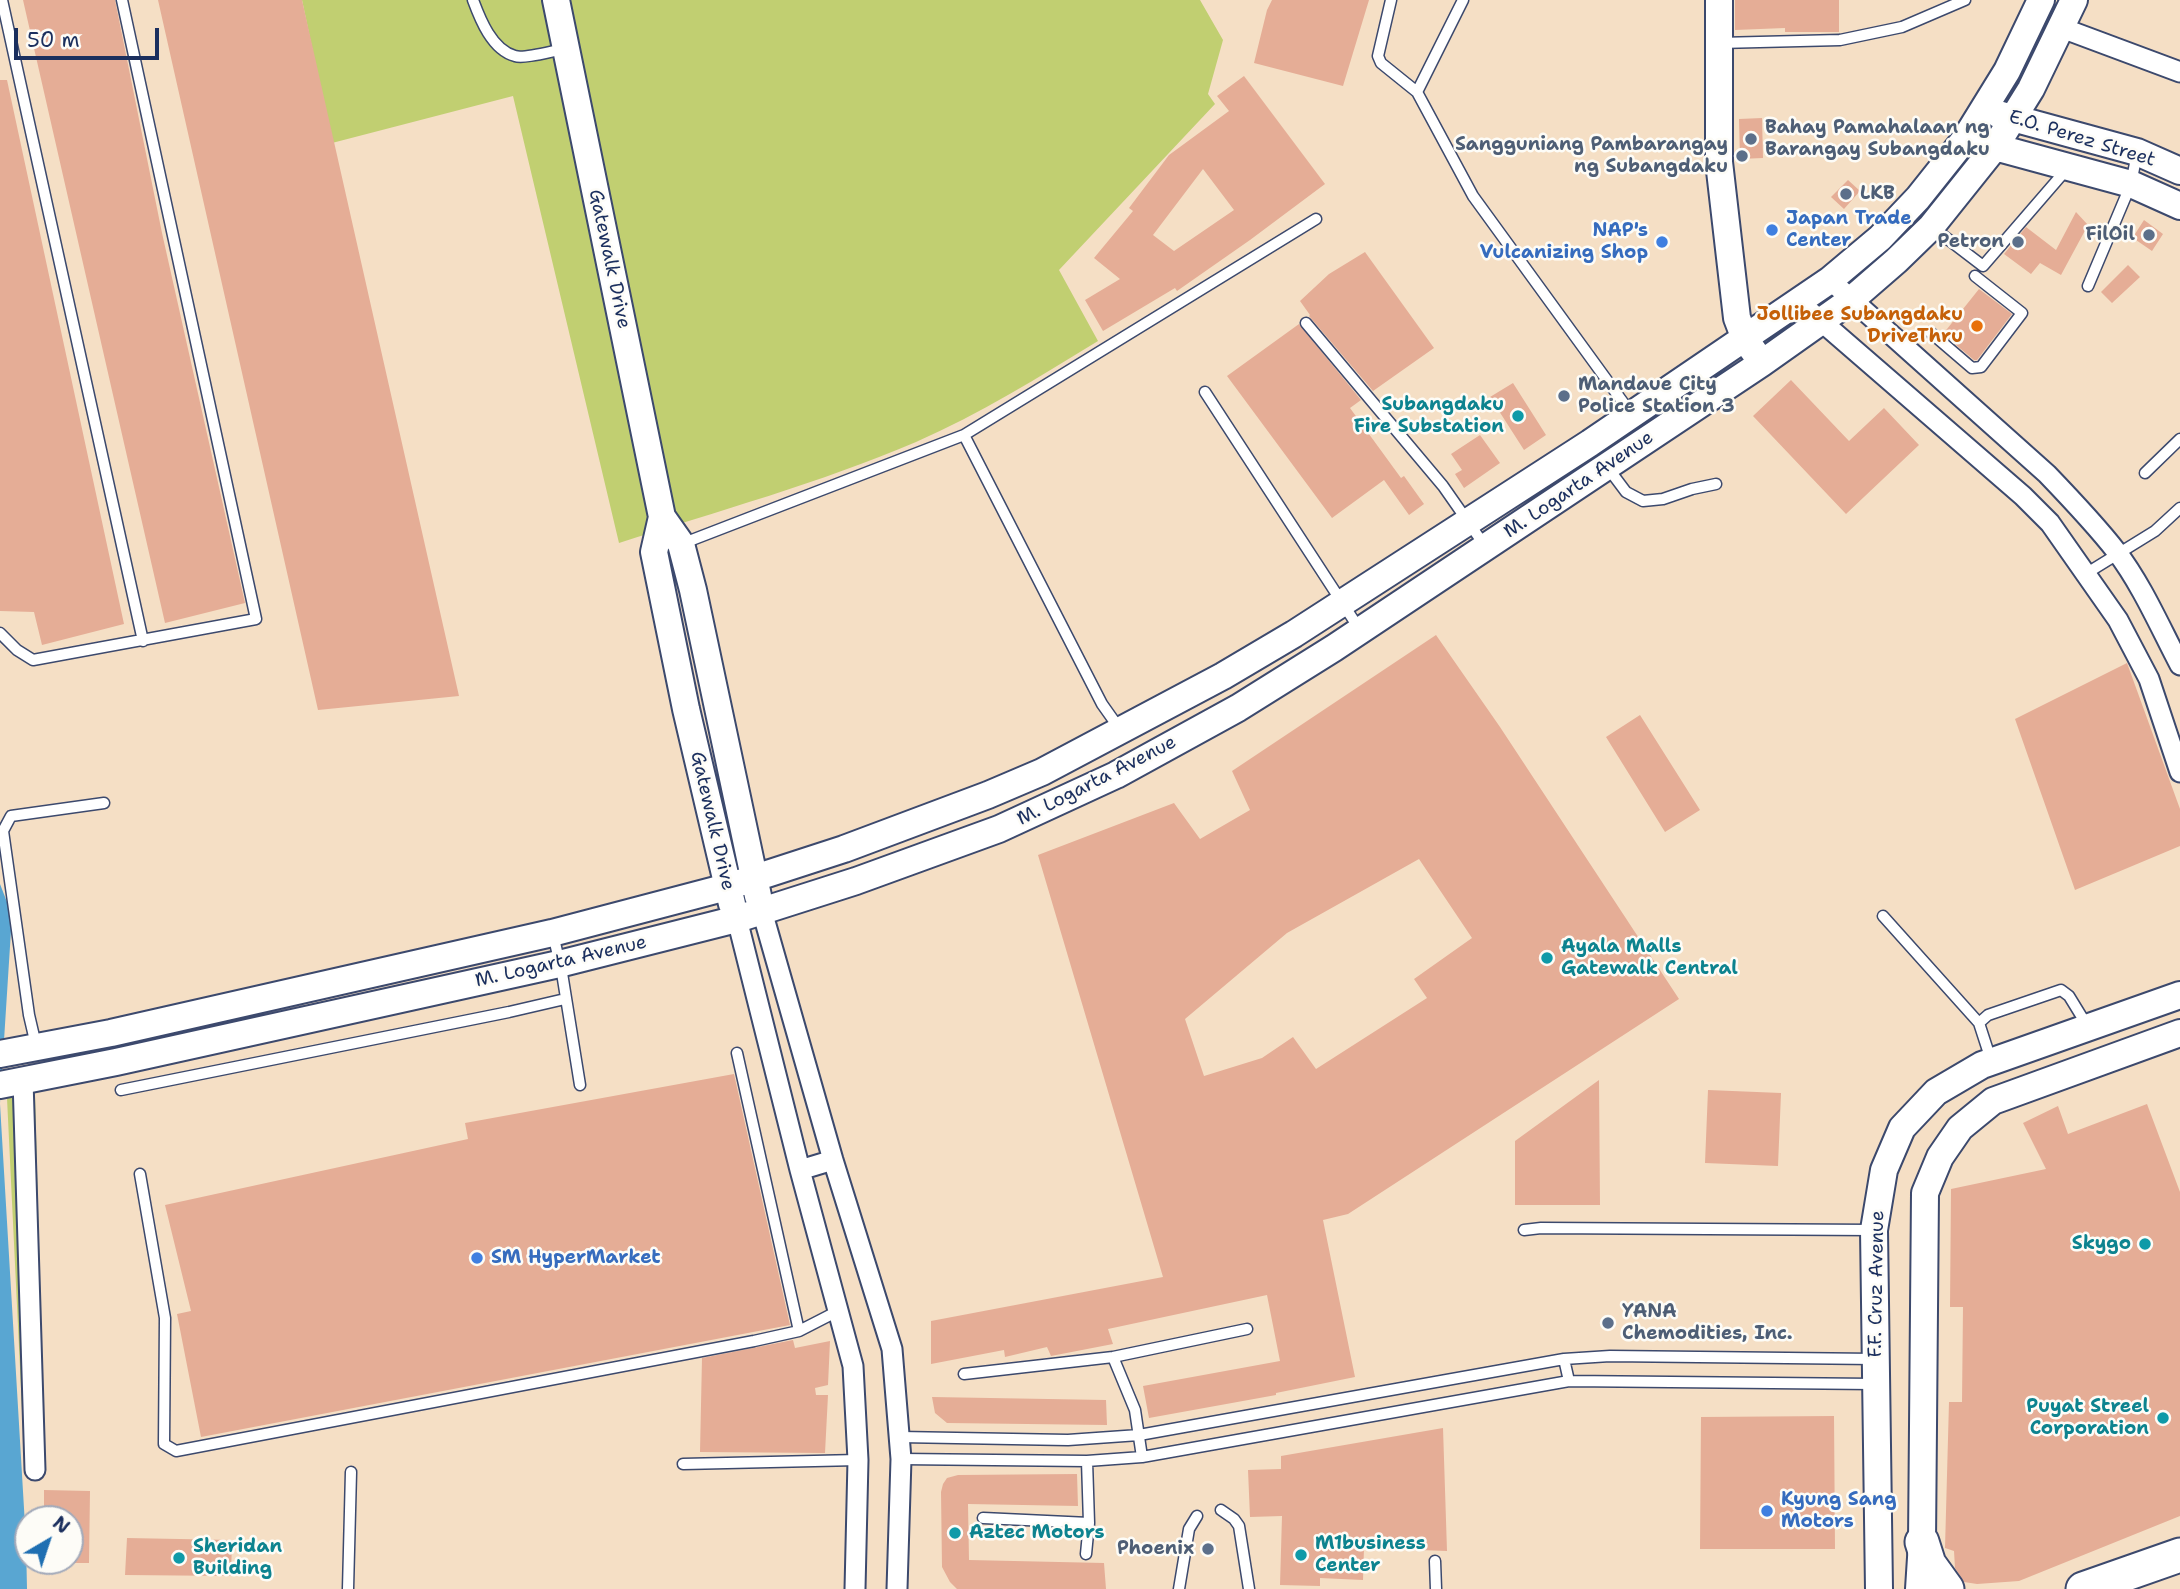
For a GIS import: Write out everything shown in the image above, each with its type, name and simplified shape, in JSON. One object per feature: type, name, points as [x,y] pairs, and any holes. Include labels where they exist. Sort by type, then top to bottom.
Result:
[{"type":"highway","points":[[1922,1542],[1929,1564],[1947,1589]]},
{"type":"highway","points":[[2083,1589],[2180,1555]]},
{"type":"main road","name":"Gatewalk Drive","points":[[556,0],[662,517],[681,544],[693,590],[753,880],[762,911]]},
{"type":"main road","points":[[1719,0],[1719,162],[1737,318],[1745,339],[1762,363]]},
{"type":"main road","name":"M. Logarta Avenue","points":[[11,1082],[116,1062],[559,964],[737,919],[856,881],[999,830],[1116,775],[1238,708],[1486,547],[1599,455],[1632,414],[1830,280],[1880,238],[1918,198],[1965,139],[2007,71],[2041,0]]},
{"type":"main road","name":"M. Logarta Avenue","points":[[1,1053],[111,1033],[552,933],[753,880],[880,836],[1042,772],[1223,676],[1294,634],[1468,521],[1599,455],[1762,363],[1822,322],[1896,261],[1931,227],[1995,147],[2014,118],[2074,0]]},
{"type":"main road","name":"E.O. Perez Street","points":[[1984,110],[2137,152],[2180,171]]},
{"type":"main road","name":"E.O. Perez Street","points":[[1965,139],[2131,184],[2180,206]]},
{"type":"main road","name":"Gatewalk Drive","points":[[662,517],[654,552],[727,887],[737,919]]},
{"type":"main road","points":[[1042,772],[1055,805]]},
{"type":"main road","name":"F.F. Cruz Avenue","points":[[1878,1589],[1874,1230],[1884,1170],[1902,1128],[1936,1091],[1992,1062],[2180,995]]},
{"type":"main road","points":[[1919,1589],[1922,1542],[1925,1193],[1940,1157],[1960,1128],[1993,1101],[2180,1033]]},
{"type":"street","points":[[2062,28],[2180,72]]},
{"type":"street","points":[[1830,280],[2047,474],[2118,553],[2180,665]]},
{"type":"street","points":[[1799,302],[2023,496],[2050,523],[2118,620],[2149,679],[2180,772]]},
{"type":"street","points":[[762,911],[833,1160],[892,1349],[901,1459],[897,1589]]},
{"type":"street","points":[[737,919],[853,1366],[858,1460],[855,1589]]},
{"type":"street","points":[[11,1082],[35,1470]]},
{"type":"street","points":[[800,1170],[833,1160]]},
{"type":"lane","points":[[2,0],[143,641]]},
{"type":"lane","points":[[0,633],[17,650],[33,660],[256,620],[122,0]]},
{"type":"lane","points":[[472,0],[486,30],[502,49],[516,57],[566,49]]},
{"type":"lane","points":[[1391,0],[1378,56],[1381,63],[1417,92],[1473,196],[1632,414]]},
{"type":"lane","points":[[1417,92],[1462,0]]},
{"type":"lane","points":[[1718,43],[1840,40],[1902,27],[1965,0]]},
{"type":"lane","points":[[2088,286],[2131,184],[2137,152]]},
{"type":"lane","points":[[1931,227],[1983,267],[2070,166]]},
{"type":"lane","points":[[654,552],[964,435],[1316,219]]},
{"type":"lane","points":[[1930,332],[1972,368],[1981,367],[2022,313],[1975,276]]},
{"type":"lane","points":[[1306,323],[1443,485],[1486,547]]},
{"type":"lane","points":[[1205,392],[1360,631]]},
{"type":"lane","points":[[964,435],[1102,705],[1121,731]]},
{"type":"lane","points":[[2145,473],[2180,439]]},
{"type":"lane","points":[[1599,455],[1626,492],[1643,501],[1662,499],[1716,484]]},
{"type":"lane","points":[[2087,573],[2155,531],[2180,508]]},
{"type":"lane","points":[[36,1047],[3,831],[11,816],[104,803]]},
{"type":"lane","points":[[1883,916],[1979,1023],[1992,1062]]},
{"type":"lane","points":[[552,933],[580,1085]]},
{"type":"lane","points":[[1979,1023],[1988,1015],[2061,990],[2069,996],[2088,1028]]},
{"type":"lane","points":[[121,1090],[565,999]]},
{"type":"lane","points":[[737,1053],[799,1331]]},
{"type":"lane","points":[[140,1174],[165,1318],[164,1444],[176,1451],[799,1331],[838,1311]]},
{"type":"lane","points":[[1524,1230],[1874,1230]]},
{"type":"lane","points":[[964,1374],[1113,1357],[1247,1329]]},
{"type":"lane","points":[[900,1437],[1068,1440],[1139,1435],[1564,1359],[1610,1356],[1875,1371]]},
{"type":"lane","points":[[1113,1357],[1135,1410],[1142,1457]]},
{"type":"lane","points":[[1564,1359],[1569,1381]]},
{"type":"lane","points":[[901,1459],[1087,1461],[1142,1457],[1569,1381],[1875,1371]]},
{"type":"lane","points":[[683,1464],[858,1460]]},
{"type":"lane","points":[[1086,1554],[1089,1523],[1087,1461]]},
{"type":"lane","points":[[348,1589],[351,1472]]},
{"type":"lane","points":[[1221,1510],[1234,1519],[1238,1526],[1249,1589]]},
{"type":"lane","points":[[1179,1589],[1189,1529],[1197,1516]]},
{"type":"lane","points":[[983,1518],[1089,1523]]},
{"type":"lane","points":[[1435,1561],[1436,1589]]},
{"type":"green space","points":[[302,0],[1200,0],[1223,40],[1208,94],[1215,104],[1059,270],[1098,341],[986,407],[916,442],[806,484],[619,543],[513,96],[332,143]]},
{"type":"green space","points":[[35,1095],[45,1470],[25,1472],[7,1098]]},
{"type":"water","points":[[0,884],[12,915],[0,1103]]},
{"type":"water","points":[[0,1104],[24,1505],[14,1505],[14,1575],[27,1575],[27,1589],[0,1589]]},
{"type":"building","points":[[23,0],[115,0],[162,233],[245,603],[165,623]]},
{"type":"building","points":[[158,0],[302,0],[459,696],[318,710]]},
{"type":"building","points":[[1272,0],[1369,0],[1343,86],[1254,63]]},
{"type":"building","points":[[1735,0],[1839,0],[1839,32],[1785,32],[1785,28],[1735,30]]},
{"type":"building","points":[[1244,76],[1325,184],[1177,291],[1175,288],[1103,331],[1085,300],[1120,279],[1094,258],[1133,211],[1129,208],[1169,155],[1229,111],[1217,96]],"holes":[[[1203,169],[1234,210],[1174,251],[1153,235]]]},
{"type":"building","points":[[0,80],[7,80],[124,624],[42,645],[34,612],[0,611]]},
{"type":"building","name":"Bahay Pamahalaan ng Barangay Subangdaku","points":[[1762,118],[1763,158],[1740,159],[1739,119]]},
{"type":"building","name":"LKB","points":[[1848,180],[1860,191],[1844,209],[1831,197]]},
{"type":"building","points":[[2076,212],[2088,225],[2061,275],[2040,263],[2031,274],[2004,254],[2026,227],[2056,250]]},
{"type":"building","name":"FilOil","points":[[2144,220],[2163,234],[2152,251],[2136,240],[2135,234]]},
{"type":"building","points":[[1365,252],[1434,348],[1373,391],[1309,316],[1300,301],[1329,274]]},
{"type":"building","points":[[2128,265],[2140,277],[2112,303],[2101,292]]},
{"type":"building","name":"Jollibee Subangdaku DriveThru","points":[[1979,289],[2012,314],[1977,360],[1974,360],[1943,334]]},
{"type":"building","points":[[1299,324],[1361,400],[1350,408],[1401,478],[1404,476],[1424,504],[1409,515],[1384,480],[1332,518],[1227,376]]},
{"type":"building","points":[[1791,380],[1849,441],[1884,408],[1919,445],[1846,514],[1753,416]]},
{"type":"building","name":"Subangdaku Fire Substation","points":[[1513,383],[1546,435],[1524,450],[1490,397]]},
{"type":"building","points":[[1480,435],[1500,463],[1464,488],[1455,474],[1462,470],[1451,454]]},
{"type":"building","name":"Ayala Malls Gatewalk Central","points":[[1436,635],[1500,727],[1679,999],[1348,1214],[1323,1220],[1355,1377],[1276,1395],[1149,1418],[1143,1386],[1280,1361],[1267,1295],[1108,1329],[1113,1344],[1051,1356],[1047,1347],[1005,1357],[1004,1350],[931,1364],[931,1321],[1163,1277],[1038,855],[1174,803],[1200,839],[1250,810],[1232,771]],"holes":[[[1419,859],[1472,938],[1414,979],[1427,998],[1316,1069],[1293,1037],[1262,1058],[1204,1076],[1185,1019],[1287,933]]]},
{"type":"building","points":[[2127,663],[2180,809],[2180,846],[2075,890],[2015,719]]},
{"type":"building","points":[[1640,715],[1700,810],[1665,832],[1606,737]]},
{"type":"building","name":"SM HyperMarket","points":[[734,1074],[790,1325],[201,1437],[177,1314],[191,1311],[165,1205],[468,1139],[465,1123]]},
{"type":"building","points":[[1599,1080],[1600,1205],[1515,1205],[1515,1141]]},
{"type":"building","points":[[1708,1090],[1781,1093],[1778,1166],[1705,1163]]},
{"type":"building","points":[[2147,1104],[2180,1192],[2180,1516],[2019,1581],[1977,1584],[1964,1582],[1955,1568],[1954,1551],[1945,1548],[1949,1402],[1962,1402],[1963,1307],[1950,1307],[1951,1189],[2046,1169],[2023,1123],[2058,1106],[2068,1134]]},
{"type":"building","points":[[793,1340],[795,1348],[830,1341],[828,1385],[815,1388],[816,1395],[828,1395],[825,1453],[700,1452],[702,1358]]},
{"type":"building","points":[[932,1397],[1106,1400],[1107,1425],[947,1423],[935,1413]]},
{"type":"building","name":"Kyung Sang Motors","points":[[1834,1416],[1835,1549],[1700,1549],[1701,1417]]},
{"type":"building","points":[[1443,1428],[1447,1551],[1364,1548],[1363,1580],[1320,1578],[1320,1586],[1280,1585],[1282,1516],[1250,1517],[1248,1470],[1281,1469],[1281,1456]]},
{"type":"building","name":"Aztec Motors","points":[[1077,1474],[1078,1506],[968,1504],[969,1560],[1104,1563],[1106,1589],[957,1589],[950,1582],[942,1567],[941,1492],[947,1478],[958,1475]]},
{"type":"building","points":[[44,1490],[90,1491],[89,1563],[84,1563],[84,1505],[44,1505]]},
{"type":"building","name":"Sheridan Building","points":[[127,1538],[232,1540],[231,1576],[125,1575]]},
{"type":"place","name":"Bahay Pamahalaan ng Barangay Subangdaku","points":[[1751,139]]},
{"type":"place","name":"Sangguniang Pambarangay ng Subangdaku","points":[[1742,156]]},
{"type":"place","name":"LKB","points":[[1846,194]]},
{"type":"place","name":"Japan Trade Center","points":[[1772,230]]},
{"type":"place","name":"FilOil","points":[[2149,235]]},
{"type":"place","name":"NAP's Vulcanizing Shop","points":[[1662,242]]},
{"type":"place","name":"Petron","points":[[2018,242]]},
{"type":"place","name":"Jollibee Subangdaku DriveThru","points":[[1977,326]]},
{"type":"place","name":"Mandaue City Police Station 3","points":[[1564,396]]},
{"type":"place","name":"Subangdaku Fire Substation","points":[[1518,416]]},
{"type":"place","name":"Ayala Malls Gatewalk Central","points":[[1547,958]]},
{"type":"place","name":"Skygo","points":[[2145,1244]]},
{"type":"place","name":"SM HyperMarket","points":[[477,1258]]},
{"type":"place","name":"YANA Chemodities, Inc.","points":[[1608,1323]]},
{"type":"place","name":"Puyat Streel Corporation","points":[[2163,1418]]},
{"type":"place","name":"Kyung Sang Motors","points":[[1767,1511]]},
{"type":"place","name":"Aztec Motors","points":[[955,1533]]},
{"type":"place","name":"Phoenix","points":[[1208,1549]]},
{"type":"place","name":"M1business Center","points":[[1301,1555]]},
{"type":"place","name":"Sheridan Building","points":[[179,1558]]}]
